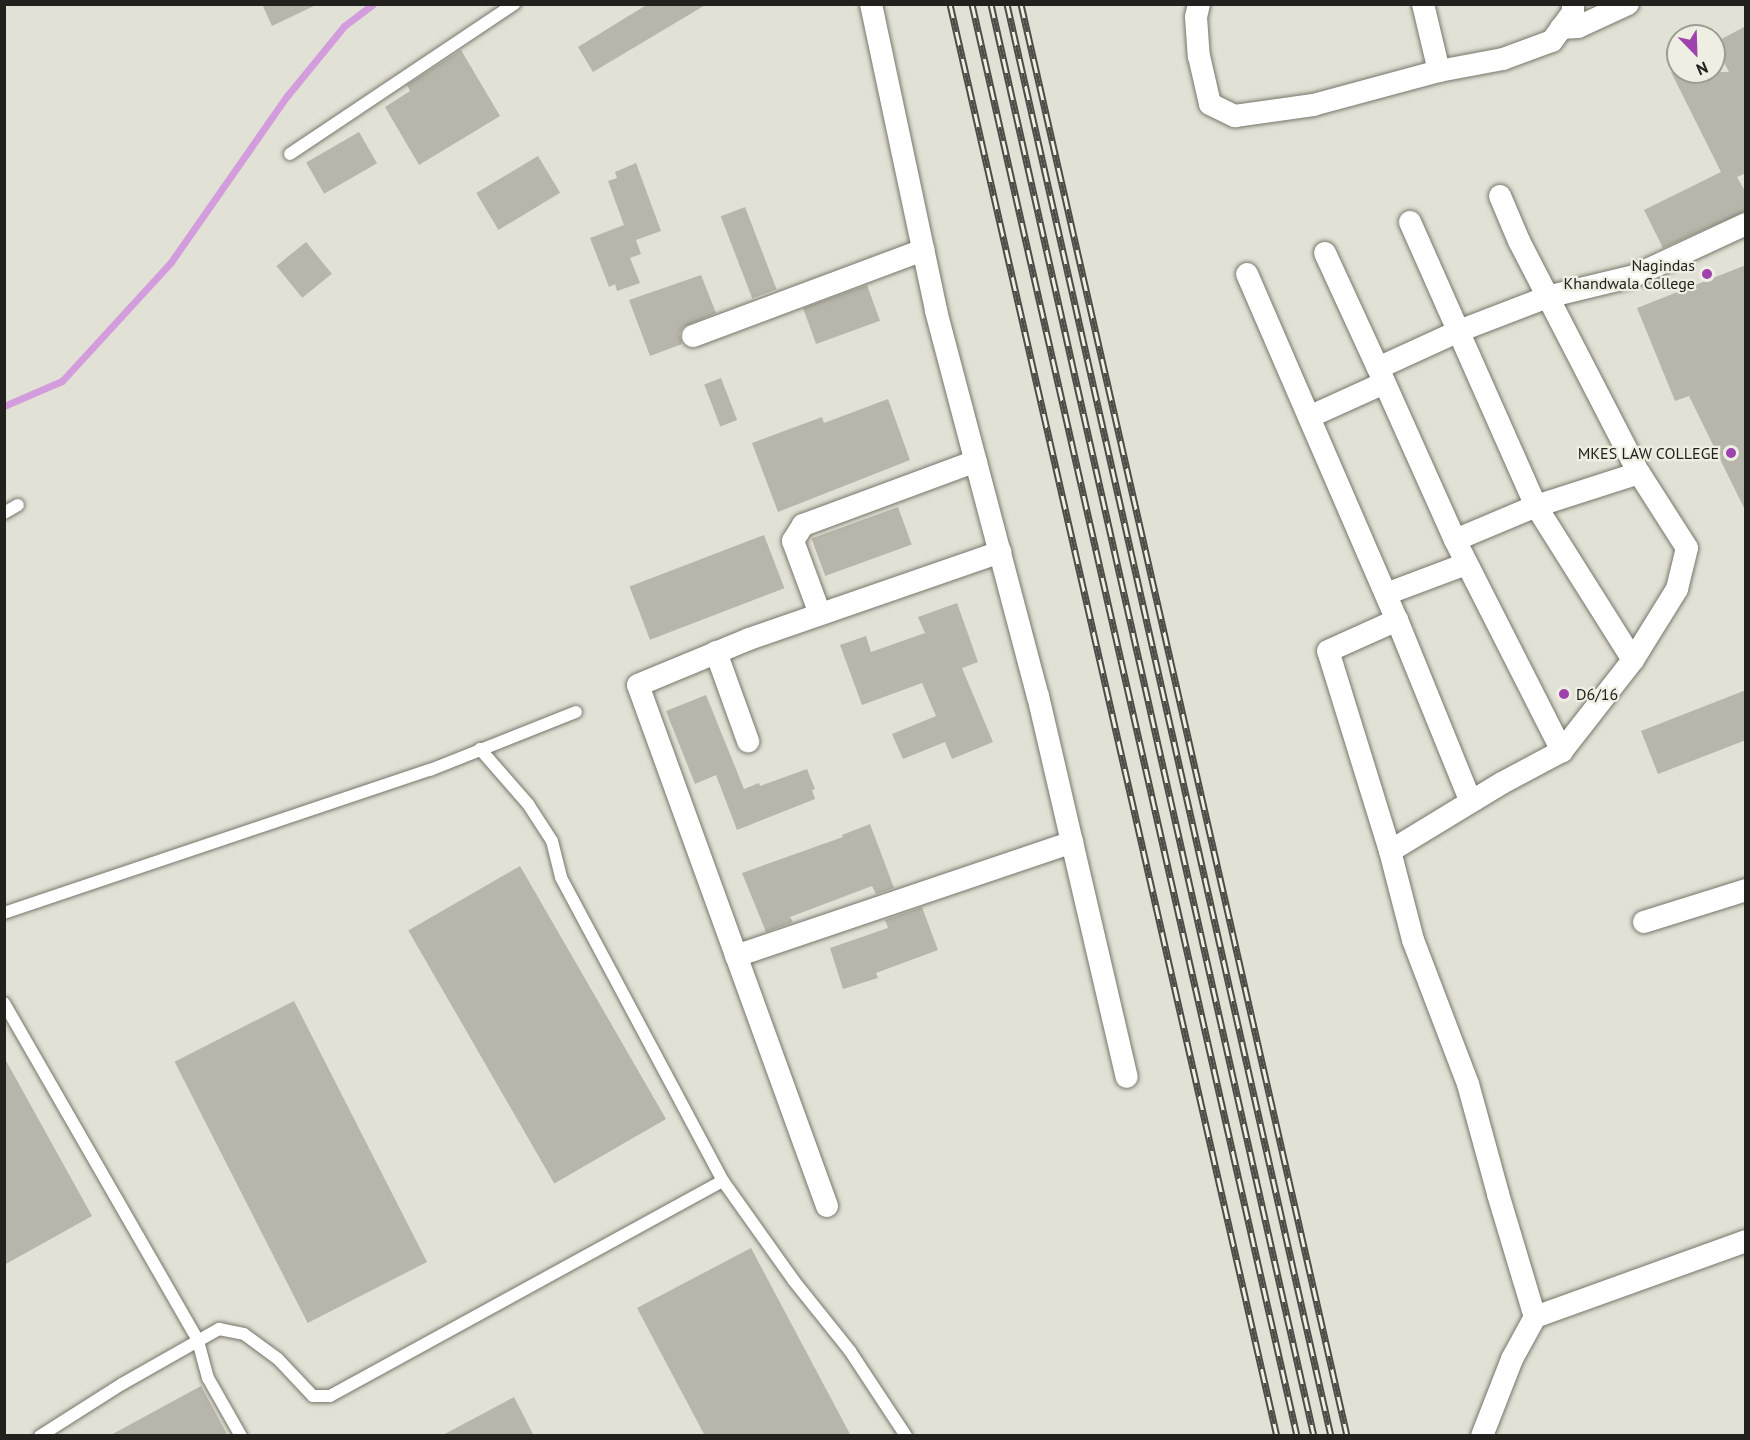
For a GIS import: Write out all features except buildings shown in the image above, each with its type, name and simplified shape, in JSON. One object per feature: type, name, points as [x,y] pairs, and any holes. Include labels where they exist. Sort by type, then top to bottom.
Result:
[{"type":"street","points":[[871,4],[922,250],[1038,696],[1126,1077]]},
{"type":"street","points":[[1199,4],[1196,17],[1199,56],[1210,104],[1234,116],[1313,105],[1439,71],[1503,59],[1552,41],[1573,12],[1573,4]]},
{"type":"street","points":[[1423,4],[1439,71]]},
{"type":"street","points":[[1562,28],[1578,27],[1628,4]]},
{"type":"street","points":[[1390,851],[1562,751],[1633,660],[1677,589],[1687,548],[1639,473],[1547,297],[1500,196]]},
{"type":"street","points":[[1410,222],[1536,506],[1633,660]]},
{"type":"street","points":[[1309,417],[1459,331],[1547,297],[1634,276],[1746,224]]},
{"type":"street","points":[[693,336],[922,250]]},
{"type":"street","points":[[1325,253],[1466,564],[1562,751]]},
{"type":"street","points":[[1247,274],[1386,594],[1471,802]]},
{"type":"street","points":[[820,614],[793,541],[803,525],[975,460]]},
{"type":"street","points":[[1455,540],[1536,506],[1639,473]]},
{"type":"street","points":[[826,1206],[638,685],[716,652],[1000,552]]},
{"type":"street","points":[[1386,594],[1466,564]]},
{"type":"street","points":[[1397,620],[1328,651],[1390,851],[1413,940],[1468,1084],[1535,1317]]},
{"type":"street","points":[[716,652],[748,741]]},
{"type":"street","points":[[736,956],[1072,842]]},
{"type":"street","points":[[1644,922],[1746,890]]},
{"type":"street","points":[[1482,1436],[1512,1359],[1535,1317],[1746,1240]]},
{"type":"lane","points":[[290,154],[514,4]]},
{"type":"lane","points":[[4,513],[18,505]]},
{"type":"lane","points":[[4,913],[430,770],[576,712]]},
{"type":"lane","points":[[480,749],[528,804],[552,841],[561,877],[723,1181],[794,1281],[850,1351],[906,1436]]},
{"type":"lane","points":[[4,1003],[198,1341],[208,1378],[241,1436]]},
{"type":"lane","points":[[39,1436],[122,1384],[219,1329],[244,1334],[278,1359],[313,1396],[330,1396],[723,1181]]},
{"type":"waterway","points":[[4,406],[62,381],[171,262],[287,96],[344,26],[373,4]]},
{"type":"railway","points":[[950,4],[1277,1436]]},
{"type":"railway","points":[[972,4],[1297,1436]]},
{"type":"railway","points":[[991,4],[1314,1436]]},
{"type":"railway","points":[[1007,4],[1331,1436]]},
{"type":"railway","points":[[1021,4],[1347,1436]]},
{"type":"place","name":"Nagindas Khandwala College","points":[[1707,274]]},
{"type":"place","name":"MKES LAW COLLEGE","points":[[1731,453]]},
{"type":"place","name":"D6/16","points":[[1564,694]]}]
